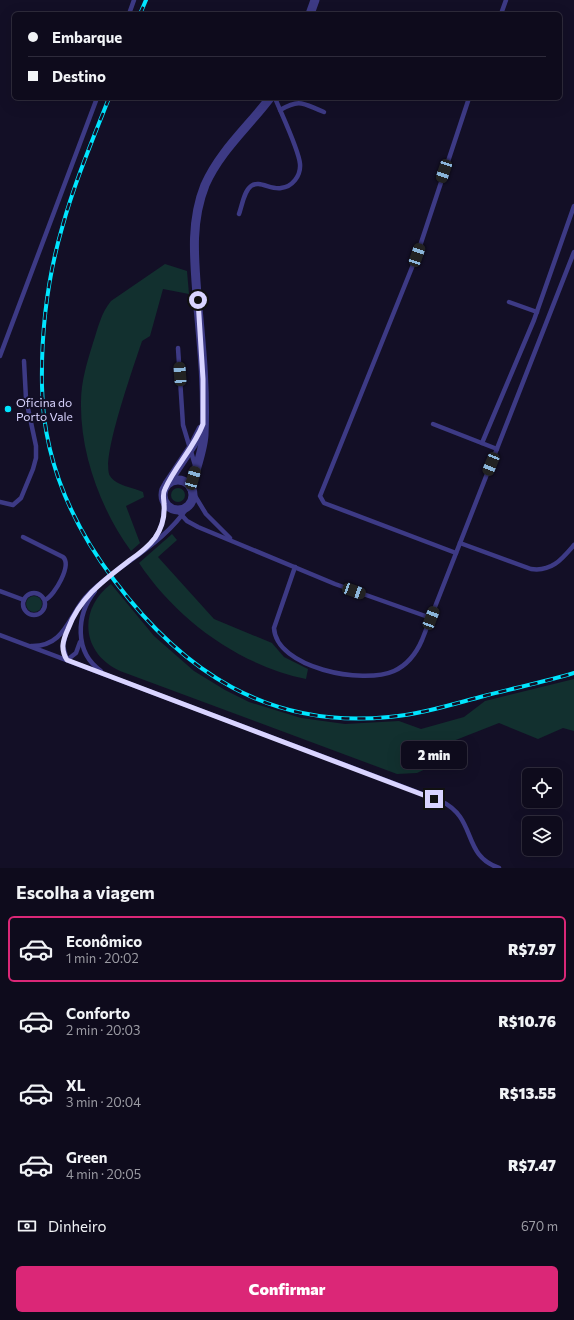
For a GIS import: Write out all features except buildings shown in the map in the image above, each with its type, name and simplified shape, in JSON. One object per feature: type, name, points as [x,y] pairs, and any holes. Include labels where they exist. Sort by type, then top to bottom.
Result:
[{"type":"street","points":[[311,12],[315,0]]},
{"type":"street","points":[[203,424],[190,450],[167,485],[163,496],[169,507],[179,513],[190,503],[196,469],[203,442],[203,424],[202,361],[193,240],[196,218],[206,185],[218,162],[234,140],[268,100]]},
{"type":"street","points":[[167,485],[177,480],[185,482],[192,490]]},
{"type":"lane","points":[[130,12],[134,0]]},
{"type":"lane","points":[[502,12],[506,0]]},
{"type":"lane","points":[[0,356],[96,100]]},
{"type":"lane","points":[[239,214],[248,190],[252,186],[257,184],[276,189],[284,188],[293,183],[298,175],[300,167],[299,159],[276,100]]},
{"type":"lane","points":[[456,553],[324,503],[320,496],[417,255],[468,100]]},
{"type":"lane","points":[[280,110],[293,103],[300,102],[324,112]]},
{"type":"lane","points":[[482,443],[537,312],[574,206]]},
{"type":"lane","points":[[295,567],[274,623],[274,633],[277,642],[284,650],[315,666],[336,673],[360,676],[378,676],[393,672],[406,664],[415,654],[431,618],[574,252]]},
{"type":"lane","points":[[509,302],[537,312]]},
{"type":"lane","points":[[178,348],[183,425],[196,469]]},
{"type":"lane","points":[[0,502],[12,505],[19,500],[33,470],[36,458],[36,446],[26,399],[24,361]]},
{"type":"lane","points":[[433,424],[497,449]]},
{"type":"lane","points":[[192,490],[201,507],[212,522],[236,543]]},
{"type":"lane","points":[[143,550],[155,538],[161,527],[165,509],[163,496]]},
{"type":"lane","points":[[27,645],[41,645],[54,640],[65,631],[81,602],[103,582],[165,534],[179,513],[198,527],[236,543],[354,591],[431,618]]},
{"type":"lane","points":[[23,537],[64,557],[67,560],[67,566],[54,592],[45,600]]},
{"type":"lane","points":[[460,544],[531,569],[540,570],[555,565],[574,545]]},
{"type":"lane","points":[[67,660],[76,653],[80,641],[81,623],[85,608],[92,594],[103,582]]},
{"type":"lane","points":[[0,591],[24,600]]},
{"type":"lane","points":[[34,593],[42,596],[45,600],[46,606],[44,611],[33,616],[28,614],[24,609],[24,600],[28,594],[34,593]]},
{"type":"lane","points":[[67,660],[64,654],[63,642],[70,622]]},
{"type":"lane","points":[[0,635],[441,801],[452,807],[461,817],[468,830],[474,848],[481,857],[492,866],[499,868]]},
{"type":"lane","points":[[80,641],[84,652],[91,662],[111,677]]},
{"type":"green space","points":[[165,264],[187,271],[189,294],[163,289],[150,336],[142,341],[120,411],[114,432],[108,467],[110,476],[116,482],[143,492],[144,497],[126,506],[140,543],[131,551],[110,518],[94,481],[88,461],[82,422],[82,387],[100,321],[111,301]]},
{"type":"green space","points":[[175,488],[181,488],[185,492],[185,498],[181,502],[175,502],[171,498],[171,492]]},
{"type":"green space","points":[[172,534],[177,540],[158,557],[214,619],[272,643],[284,657],[308,669],[306,679],[257,663],[234,651],[191,621],[154,584],[139,563]]},
{"type":"green space","points":[[111,584],[154,636],[194,671],[225,690],[249,702],[301,718],[345,724],[399,721],[421,729],[464,717],[485,701],[574,679],[574,731],[563,728],[538,739],[499,723],[443,745],[449,758],[417,773],[397,774],[120,671],[107,663],[91,642],[88,630],[89,618],[93,606],[100,594]]},
{"type":"green space","points":[[31,596],[37,596],[42,601],[40,610],[37,612],[31,612],[26,607],[26,601]]},
{"type":"railway","points":[[141,12],[146,0]]},
{"type":"railway","points":[[108,100],[78,179],[52,267],[44,326],[42,386],[48,439],[62,489],[85,536],[114,580],[141,613],[169,642],[200,667],[232,688],[267,703],[305,714],[346,718],[401,716],[574,673]]},
{"type":"place","name":"Oficina do Porto Vale","points":[[8,409]]},
{"type":"route","points":[[198,300],[203,379],[203,424],[199,435],[163,492],[165,509],[163,521],[155,538],[149,545],[88,594],[81,602],[70,622],[64,638],[63,646],[65,657],[67,660],[434,799]]}]
